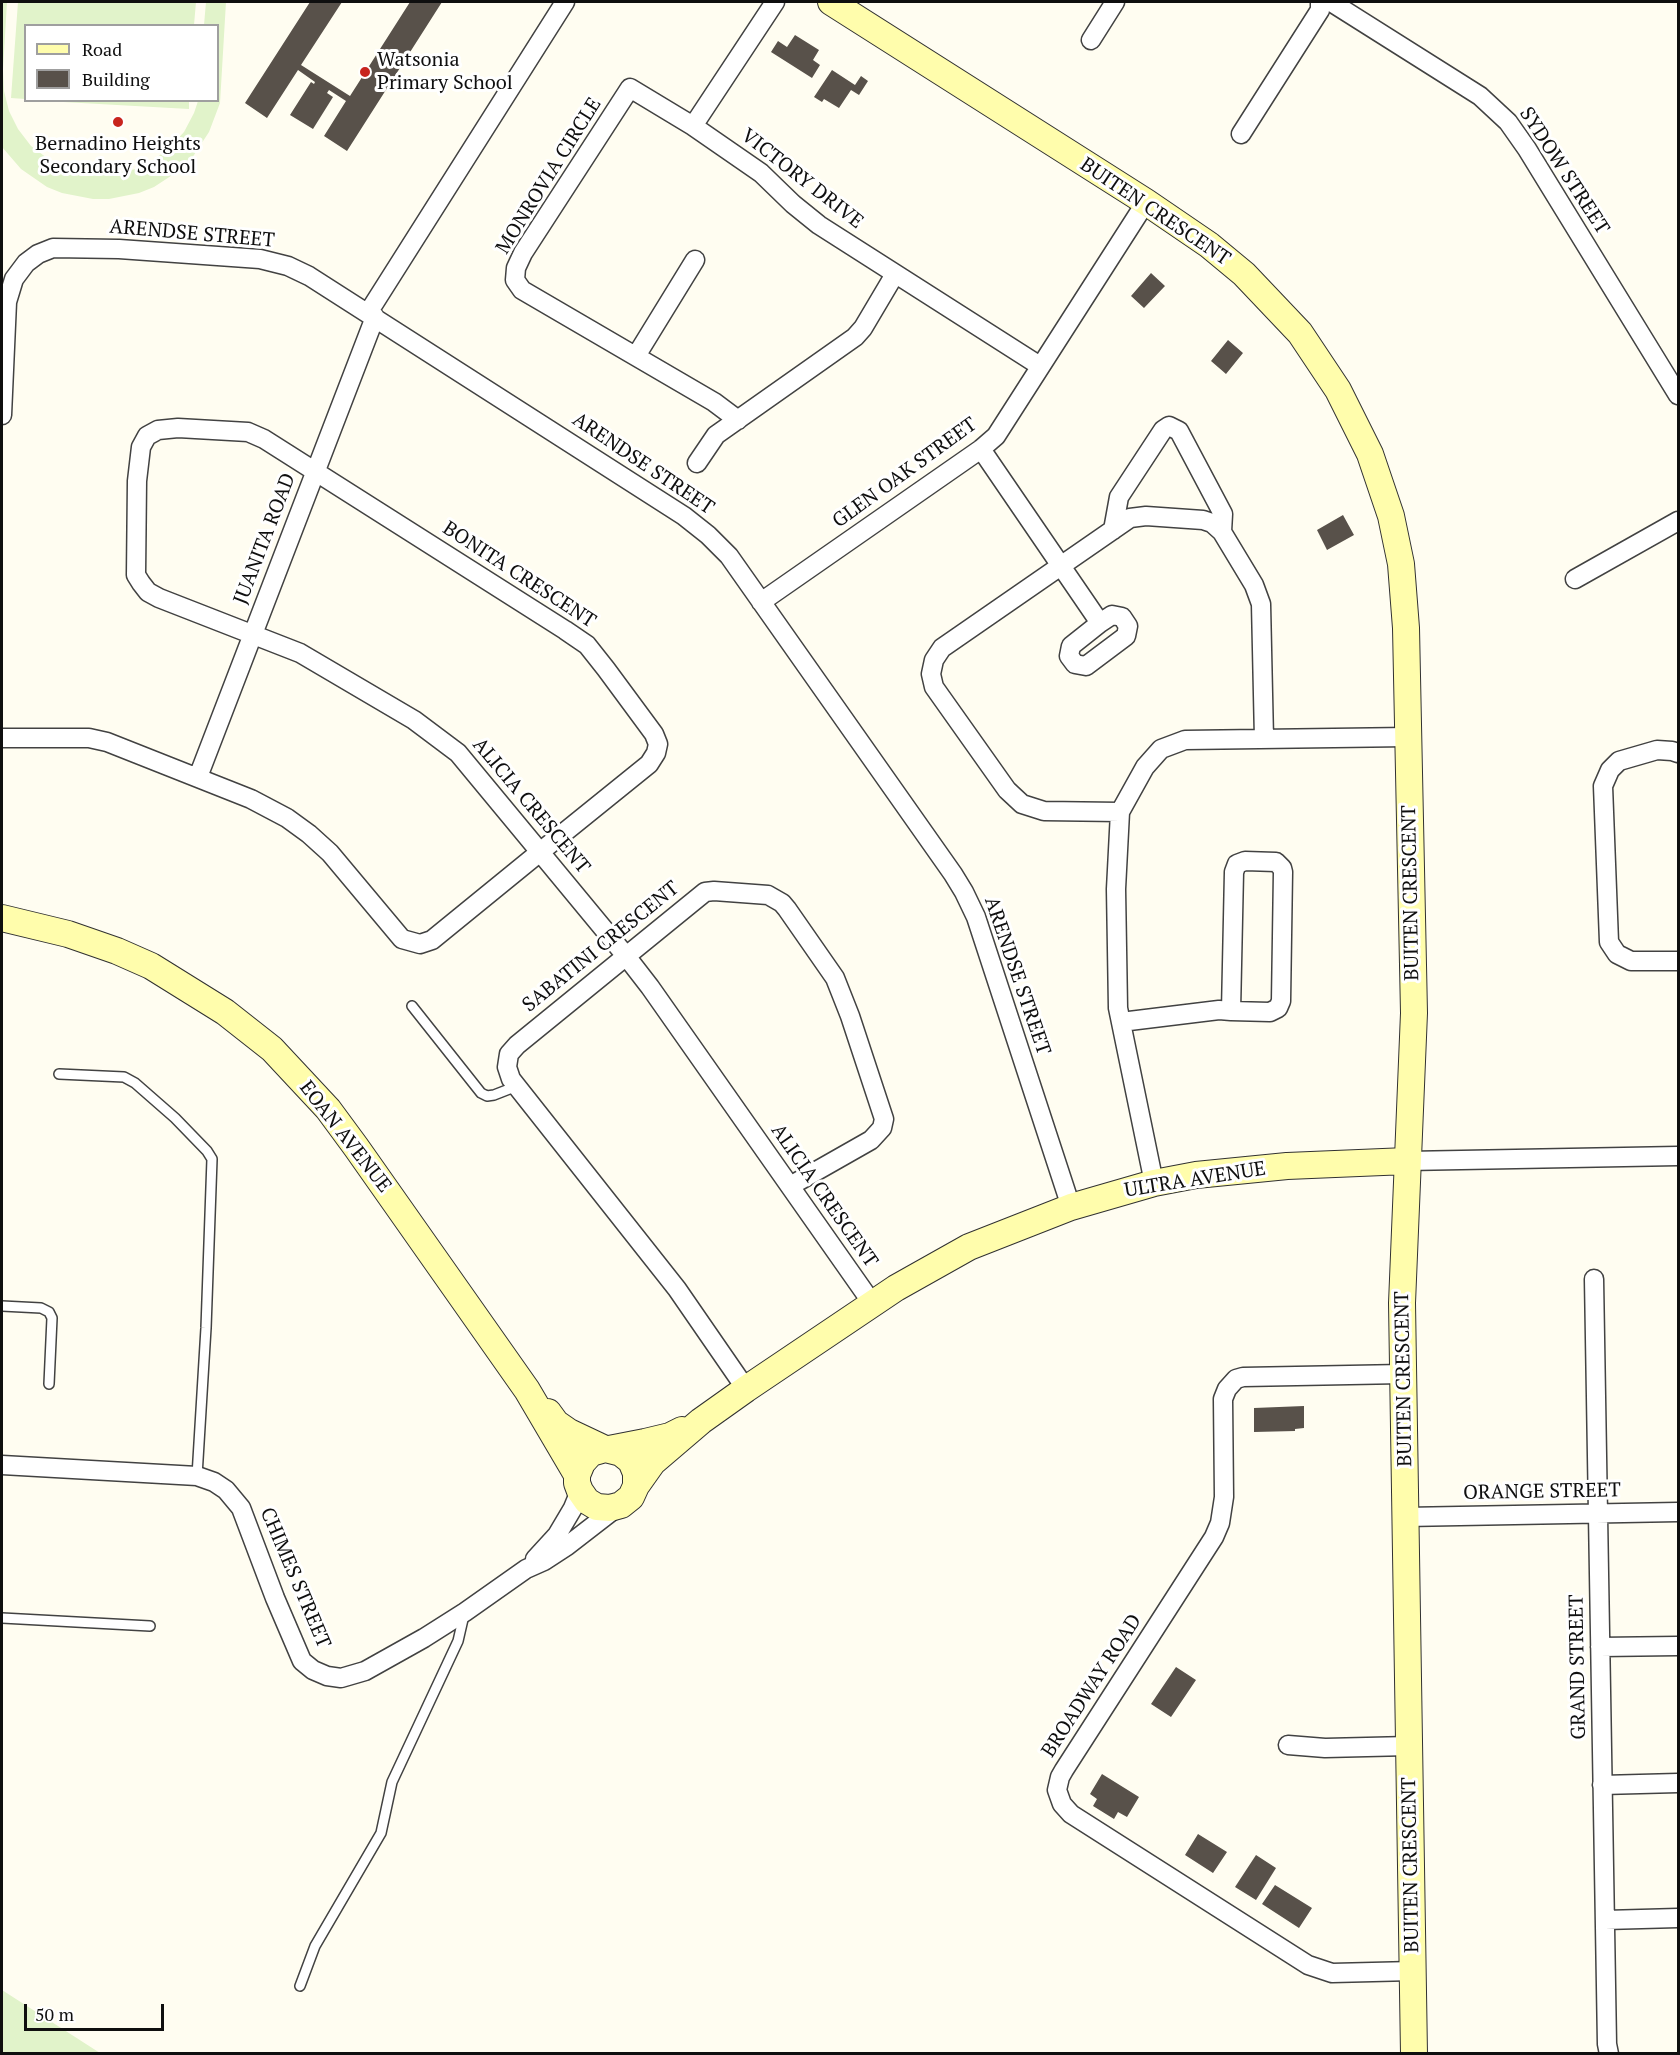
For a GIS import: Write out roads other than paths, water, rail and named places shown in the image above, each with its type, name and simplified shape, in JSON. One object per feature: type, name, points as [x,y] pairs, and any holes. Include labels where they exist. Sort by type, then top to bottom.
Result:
[{"type":"street","name":"JUANITA ROAD","points":[[198,777],[316,472],[371,315],[566,2]]},
{"type":"street","points":[[693,126],[775,2]]},
{"type":"street","name":"BUITEN CRESCENT","points":[[831,2],[1146,202],[1209,245],[1244,274],[1300,333],[1338,390],[1370,454],[1391,516],[1401,564],[1406,628],[1414,1013],[1402,1303],[1414,2054]]},
{"type":"street","points":[[1091,40],[1115,2]]},
{"type":"street","points":[[1241,134],[1320,10],[1320,2]]},
{"type":"street","name":"SYDOW STREET","points":[[1331,2],[1480,96],[1508,122],[1527,149],[1678,394]]},
{"type":"street","name":"MONROVIA CIRCLE","points":[[693,126],[630,88],[523,253],[516,268],[515,280],[522,290],[714,402],[738,420]]},
{"type":"street","name":"VICTORY DRIVE","points":[[693,126],[761,173],[819,225],[1040,366]]},
{"type":"street","name":"GLEN OAK STREET","points":[[761,602],[981,449],[996,436],[1146,202]]},
{"type":"street","name":"ARENDSE STREET","points":[[2,415],[7,302],[14,279],[26,263],[38,254],[53,248],[130,250],[260,259],[288,266],[309,276],[690,521],[719,545],[964,892],[976,917],[1071,1207]]},
{"type":"street","points":[[636,356],[695,260]]},
{"type":"street","points":[[697,464],[716,435],[855,337],[863,328],[895,273]]},
{"type":"street","points":[[1113,530],[1119,497],[1163,430],[1169,426],[1179,431],[1223,514],[1222,532]]},
{"type":"street","name":"ALICIA CRESCENT","points":[[316,472],[264,439],[248,432],[178,428],[158,430],[147,436],[141,447],[137,481],[136,575],[148,592],[159,598],[300,653],[414,720],[458,753],[657,996],[872,1303]]},
{"type":"street","points":[[981,449],[1100,622]]},
{"type":"street","name":"BONITA CRESCENT","points":[[2,738],[89,738],[107,742],[251,799],[286,818],[309,834],[330,853],[402,939],[420,944],[432,940],[649,764],[656,753],[658,744],[654,734],[587,645],[316,472]]},
{"type":"street","points":[[1120,812],[1044,812],[1022,804],[1007,790],[934,687],[932,667],[942,648],[1130,518],[1140,515],[1203,520],[1212,523],[1222,532],[1260,598],[1264,739]]},
{"type":"street","points":[[1575,579],[1678,521]]},
{"type":"street","points":[[1154,1183],[1118,1008],[1116,889],[1120,812],[1149,760],[1168,745],[1185,740],[1408,738]]},
{"type":"street","points":[[1678,753],[1657,750],[1619,761],[1610,770],[1603,786],[1609,942],[1617,954],[1630,961],[1678,961]]},
{"type":"street","points":[[1121,1022],[1220,1010],[1231,1011],[1270,1012],[1280,1005],[1283,872],[1280,864],[1276,862],[1245,861],[1237,864],[1235,868],[1231,1011]]},
{"type":"street","name":"SABATINI CRESCENT","points":[[746,1389],[676,1288],[508,1073],[507,1060],[512,1049],[705,892],[761,894],[776,899],[787,909],[821,956],[843,997],[884,1119],[882,1128],[871,1140],[790,1186]]},
{"type":"street","name":"EOAN AVENUE","points":[[2,918],[68,934],[117,951],[150,966],[225,1012],[272,1049],[328,1109],[356,1147],[526,1390],[578,1483]]},
{"type":"street","name":"ULTRA AVENUE","points":[[629,1495],[653,1462],[701,1421],[872,1303],[920,1273],[969,1247],[1112,1193],[1196,1175],[1287,1166],[1407,1161],[1678,1156]]},
{"type":"street","name":"GRAND STREET","points":[[1594,1279],[1606,2044],[1609,2054]]},
{"type":"street","name":"BROADWAY ROAD","points":[[1403,1374],[1243,1377],[1236,1379],[1227,1389],[1222,1400],[1222,1510],[1214,1537],[1060,1777],[1057,1790],[1062,1804],[1071,1814],[1308,1965],[1332,1972],[1413,1971]]},
{"type":"street","name":"EOAN AVENUE","points":[[526,1390],[543,1406],[556,1423],[568,1432],[607,1449]]},
{"type":"street","name":"ULTRA AVENUE","points":[[607,1449],[670,1436],[701,1421]]},
{"type":"street","points":[[607,1449],[621,1453],[631,1461],[636,1473],[629,1495],[610,1508],[597,1507],[587,1501],[578,1483],[582,1463],[591,1454],[607,1449]]},
{"type":"street","name":"CHIMES STREET","points":[[2,1465],[197,1476],[214,1482],[226,1490],[241,1509],[302,1661],[313,1670],[327,1676],[341,1678],[365,1671],[465,1612],[526,1569],[544,1561],[567,1546],[629,1495]]},
{"type":"street","name":"CHIMES STREET","points":[[526,1569],[557,1535],[573,1508],[578,1483]]},
{"type":"street","name":"ORANGE STREET","points":[[1405,1517],[1678,1512]]},
{"type":"street","points":[[1600,1647],[1678,1646]]},
{"type":"street","points":[[1288,1745],[1325,1748],[1409,1746]]},
{"type":"street","points":[[1602,1785],[1678,1783]]},
{"type":"street","points":[[1605,1920],[1678,1918]]},
{"type":"lane","points":[[412,1006],[481,1093],[487,1096],[494,1095],[517,1086]]},
{"type":"lane","points":[[59,1074],[124,1077],[135,1083],[175,1118],[212,1159],[197,1476]]},
{"type":"lane","points":[[2,1306],[41,1308],[49,1312],[52,1318],[49,1384]]},
{"type":"lane","points":[[300,1986],[315,1947],[381,1833],[392,1782],[458,1641],[465,1612]]},
{"type":"lane","points":[[2,1618],[150,1626]]},
{"type":"place","name":"Watsonia Primary School","points":[[365,72]]},
{"type":"place","name":"Bernadino Heights Secondary School","points":[[118,122]]}]
